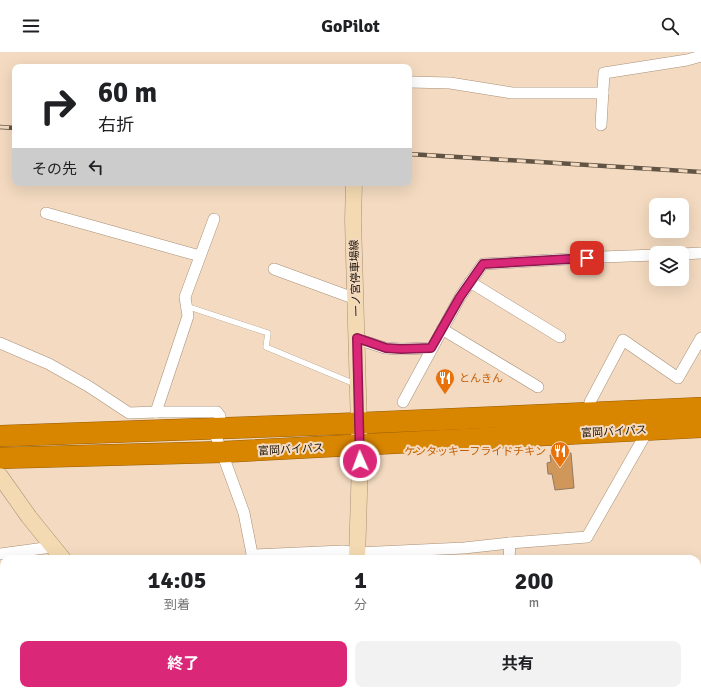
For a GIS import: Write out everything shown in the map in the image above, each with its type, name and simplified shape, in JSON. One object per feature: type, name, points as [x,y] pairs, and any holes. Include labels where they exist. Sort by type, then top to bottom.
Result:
[{"type":"highway","name":"富岡バイパス","points":[[0,436],[358,423],[701,408]]},
{"type":"highway","name":"富岡バイパス","points":[[0,458],[222,452],[701,427]]},
{"type":"main road","name":"一ノ宮停車場線","points":[[354,186],[359,445],[357,555]]},
{"type":"main road","points":[[0,476],[59,555]]},
{"type":"street","points":[[600,125],[604,73],[687,60],[701,56]]},
{"type":"street","points":[[412,82],[450,83],[512,93],[603,93]]},
{"type":"street","points":[[46,213],[200,256]]},
{"type":"street","points":[[156,412],[188,316],[185,297],[214,219]]},
{"type":"street","points":[[689,254],[701,253]]},
{"type":"street","points":[[403,402],[460,297],[483,264],[649,255]]},
{"type":"street","points":[[274,269],[356,299]]},
{"type":"street","points":[[470,282],[560,337]]},
{"type":"street","points":[[442,329],[538,387]]},
{"type":"street","points":[[357,338],[386,348],[431,348]]},
{"type":"street","points":[[590,402],[623,340],[678,378],[701,338]]},
{"type":"street","points":[[0,343],[49,364],[88,386],[129,413],[217,412],[220,416],[217,428],[222,452],[244,513],[253,555]]},
{"type":"street","points":[[370,555],[587,537],[648,430]]},
{"type":"street","points":[[509,555],[510,543]]},
{"type":"street","points":[[0,554],[52,547]]},
{"type":"street","points":[[283,555],[343,551],[354,555]]},
{"type":"lane","points":[[186,305],[268,333],[266,347],[358,384]]},
{"type":"building","name":"ケンタッキーフライドチキン","points":[[571,453],[574,488],[555,490],[552,474],[548,474],[547,463],[551,462],[550,455]]},
{"type":"railway","points":[[0,127],[12,128]]},
{"type":"railway","points":[[412,154],[701,172]]},
{"type":"place","name":"とんきん","points":[[445,395]]},
{"type":"place","name":"ケンタッキーフライドチキン","points":[[560,468]]},
{"type":"route","points":[[360,461],[357,338],[370,344],[386,348],[431,348],[460,297],[483,264],[587,258]]}]
